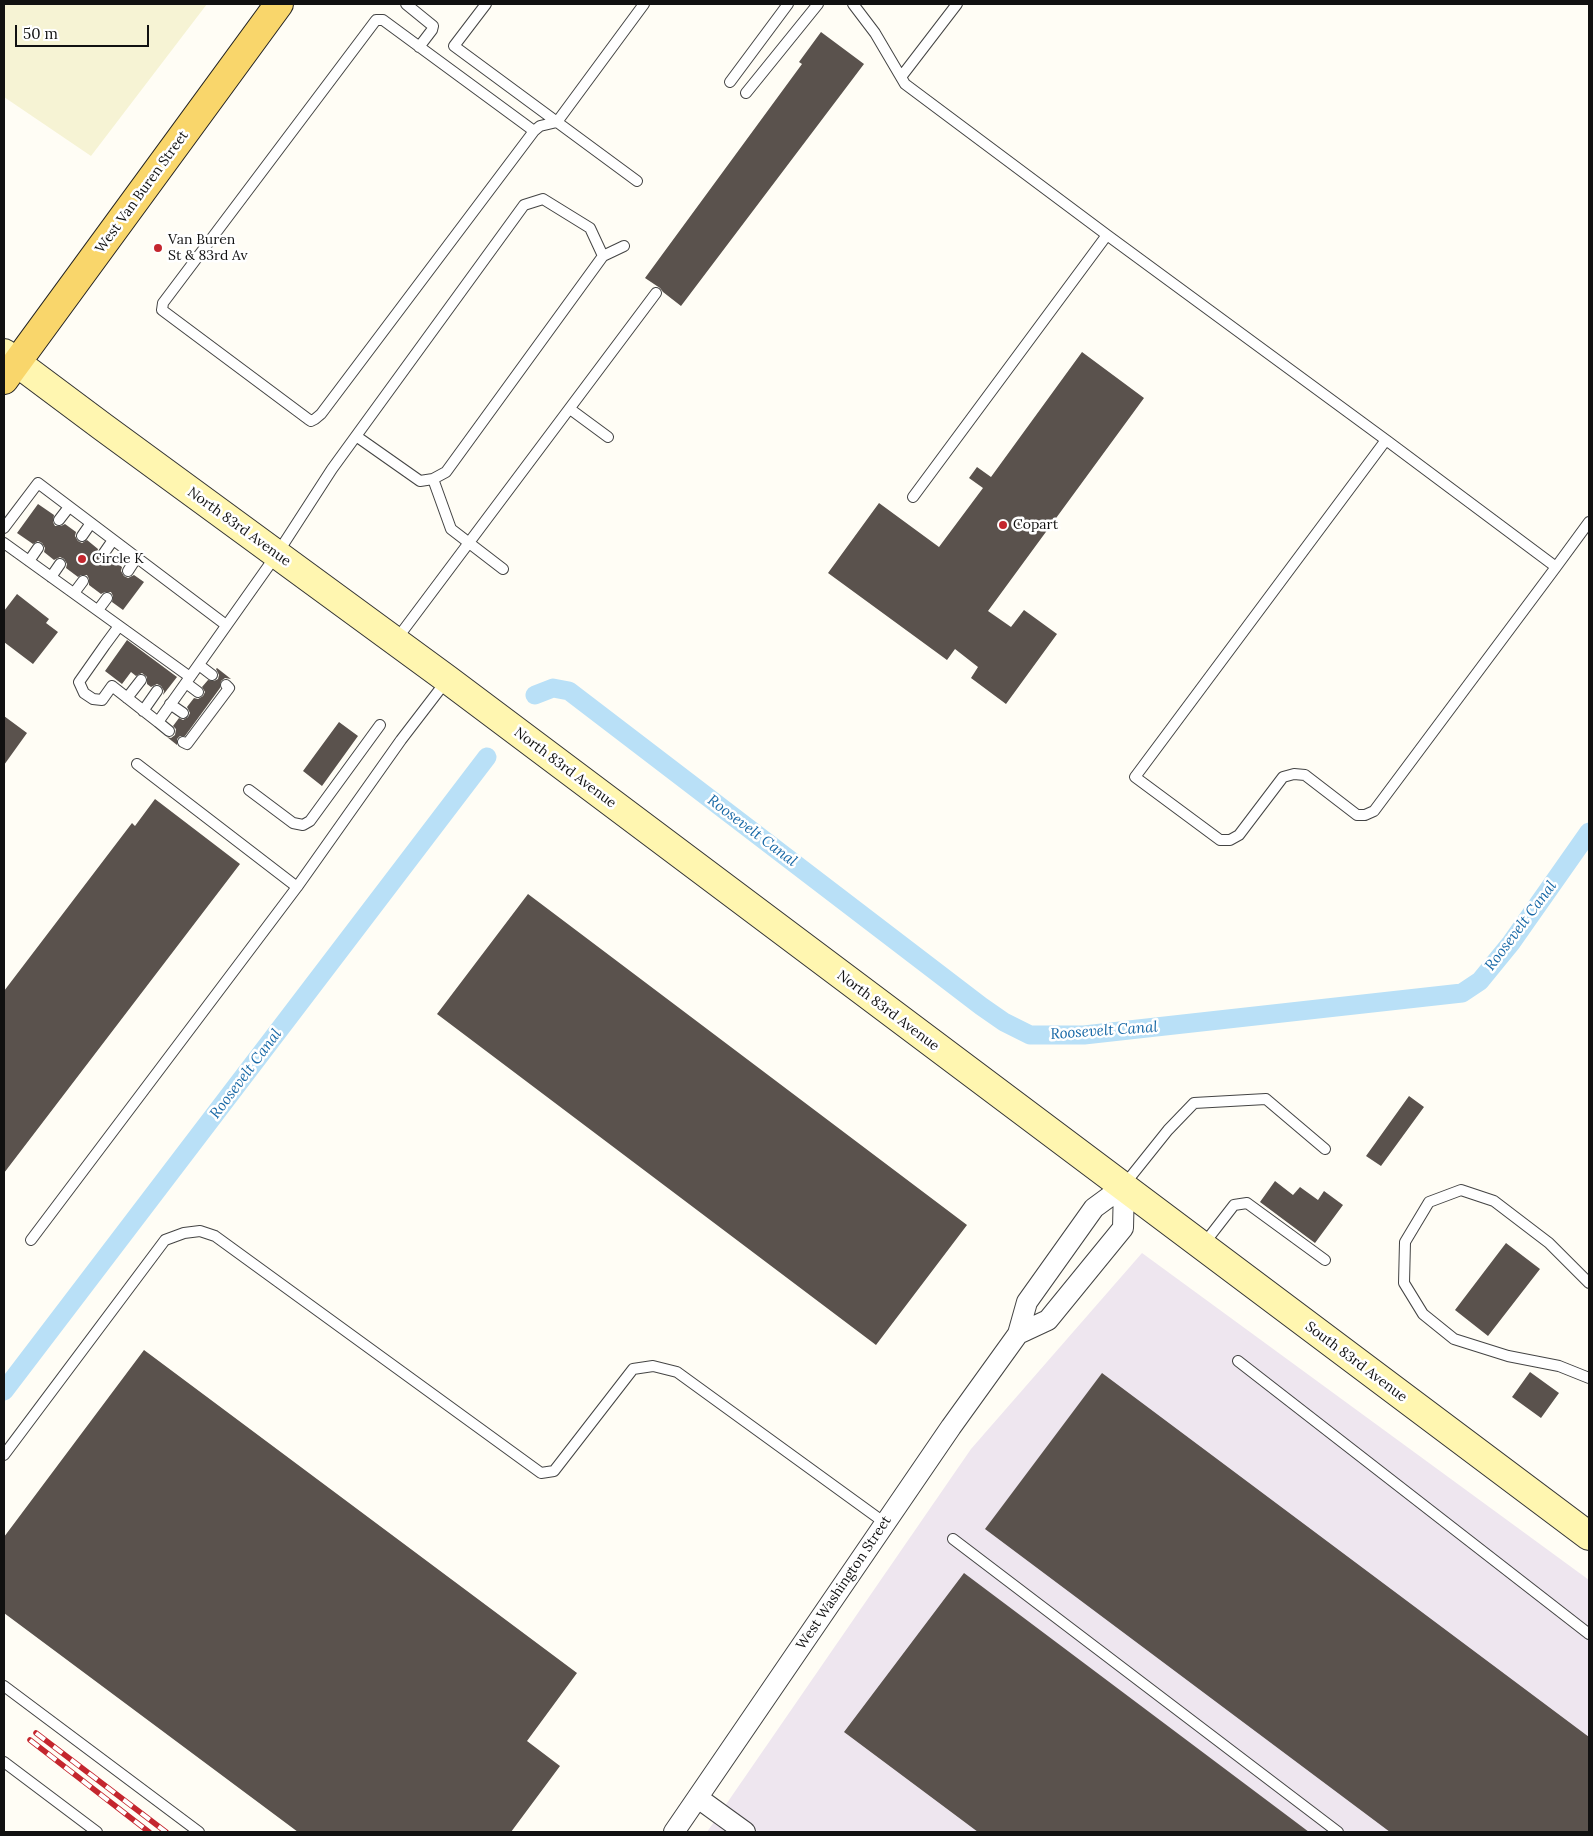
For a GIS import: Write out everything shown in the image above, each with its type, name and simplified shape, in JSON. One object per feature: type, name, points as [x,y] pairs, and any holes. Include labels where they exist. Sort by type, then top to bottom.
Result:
[{"type":"main road","name":"West Van Buren Street","points":[[8,365],[279,4]]},
{"type":"main road","name":"North 83rd Avenue","points":[[8,365],[277,554],[447,679],[975,1077],[1124,1186]]},
{"type":"main road","name":"South 83rd Avenue","points":[[1124,1186],[1589,1536]]},
{"type":"street","name":"West Washington Street","points":[[674,1832],[951,1427],[1018,1334],[1027,1302],[1094,1208],[1124,1186]]},
{"type":"street","name":"West Washington Street","points":[[1018,1334],[1048,1320],[1122,1228],[1124,1186]]},
{"type":"street","points":[[698,1798],[745,1832]]},
{"type":"lane","points":[[406,4],[433,26],[419,47]]},
{"type":"lane","points":[[486,4],[454,46],[637,181]]},
{"type":"lane","points":[[534,131],[383,20],[376,20],[163,303],[162,310],[308,419],[315,419],[327,406],[534,131],[540,126],[556,122],[644,4]]},
{"type":"lane","points":[[730,82],[788,4]]},
{"type":"lane","points":[[746,93],[818,4]]},
{"type":"lane","points":[[853,4],[875,33],[905,84],[1556,567]]},
{"type":"lane","points":[[901,77],[957,4]]},
{"type":"lane","points":[[158,722],[277,554],[332,469],[524,205],[543,199],[590,228],[602,256]]},
{"type":"lane","points":[[913,497],[1107,235]]},
{"type":"lane","points":[[356,436],[420,481],[433,480],[446,472],[602,256],[624,246]]},
{"type":"lane","points":[[395,642],[656,293]]},
{"type":"lane","points":[[570,409],[608,437]]},
{"type":"lane","points":[[1386,440],[1134,777],[1220,840],[1230,840],[1239,835],[1283,777],[1294,774],[1305,775],[1357,815],[1365,815],[1374,811],[1589,522]]},
{"type":"lane","points":[[433,480],[451,529],[503,569]]},
{"type":"lane","points":[[4,528],[38,483],[226,624]]},
{"type":"lane","points":[[60,520],[69,507]]},
{"type":"lane","points":[[82,536],[91,524]]},
{"type":"lane","points":[[104,554],[113,540]]},
{"type":"lane","points":[[4,543],[119,626],[188,680],[198,692]]},
{"type":"lane","points":[[28,561],[38,548]]},
{"type":"lane","points":[[128,571],[137,557]]},
{"type":"lane","points":[[51,577],[60,564]]},
{"type":"lane","points":[[74,594],[83,581]]},
{"type":"lane","points":[[98,610],[107,598]]},
{"type":"lane","points":[[119,626],[79,682],[84,693],[93,699],[102,700],[112,686],[169,731]]},
{"type":"lane","points":[[199,665],[212,675]]},
{"type":"lane","points":[[31,1240],[297,887],[401,740],[447,679]]},
{"type":"lane","points":[[128,698],[141,680]]},
{"type":"lane","points":[[184,742],[187,744],[198,725],[229,688],[226,685]]},
{"type":"lane","points":[[143,710],[157,691]]},
{"type":"lane","points":[[170,704],[183,713]]},
{"type":"lane","points":[[249,790],[293,823],[303,825],[310,821],[380,725]]},
{"type":"lane","points":[[137,764],[297,887]]},
{"type":"lane","points":[[1124,1186],[1168,1130],[1194,1103],[1266,1099],[1325,1149]]},
{"type":"lane","points":[[1589,1283],[1549,1243],[1494,1201],[1461,1190],[1429,1202],[1405,1242],[1404,1282],[1423,1314],[1454,1339],[1508,1356],[1559,1366],[1589,1378]]},
{"type":"lane","points":[[1202,1246],[1234,1205],[1248,1203],[1325,1260]]},
{"type":"lane","points":[[4,1455],[165,1240],[184,1234],[200,1232],[215,1236],[541,1473],[554,1471],[632,1370],[653,1366],[677,1372],[885,1523]]},
{"type":"lane","points":[[1238,1361],[1589,1634]]},
{"type":"lane","points":[[953,1539],[1338,1832]]},
{"type":"lane","points":[[4,1686],[199,1832]]},
{"type":"lane","points":[[4,1762],[97,1832]]},
{"type":"shaded area","points":[[4,4],[207,4],[91,156],[4,97]]},
{"type":"shaded area","points":[[1142,1253],[1589,1580],[1589,1832],[707,1832],[971,1449]]},
{"type":"building","points":[[821,32],[864,64],[681,306],[645,278],[802,64],[799,62]]},
{"type":"building","name":"Copart","points":[[1082,352],[1144,398],[988,611],[1011,627],[1024,610],[1057,634],[1006,704],[971,678],[978,667],[955,649],[947,660],[828,573],[879,503],[939,547],[983,488],[969,478],[977,467],[991,477]]},
{"type":"building","name":"Circle K","points":[[38,504],[54,515],[53,522],[55,526],[65,524],[76,532],[75,536],[78,541],[82,543],[87,540],[98,549],[97,553],[100,558],[104,560],[109,557],[122,567],[121,571],[124,576],[128,578],[134,575],[144,582],[123,610],[112,602],[113,596],[111,592],[101,594],[89,585],[87,575],[78,577],[66,568],[67,564],[64,559],[60,557],[54,560],[44,552],[45,548],[42,543],[38,541],[33,544],[17,533]]},
{"type":"building","points":[[17,594],[49,619],[46,623],[58,632],[33,664],[4,642],[4,611]]},
{"type":"building","points":[[127,640],[177,677],[163,695],[164,691],[161,686],[157,684],[151,687],[147,684],[147,677],[142,673],[136,676],[131,672],[122,684],[105,671]]},
{"type":"building","points":[[217,668],[231,679],[225,678],[221,681],[220,688],[185,736],[180,736],[177,739],[177,745],[167,737],[171,738],[175,735],[176,729],[173,726],[179,718],[183,720],[188,717],[190,713],[187,707],[194,698],[198,699],[203,696],[205,692],[202,687],[208,680],[214,681],[218,679]]},
{"type":"building","points":[[4,716],[27,733],[4,765]]},
{"type":"building","points":[[339,722],[358,736],[322,786],[303,771]]},
{"type":"building","points":[[155,799],[240,864],[4,1173],[4,991],[132,823],[135,826]]},
{"type":"building","points":[[528,894],[967,1225],[876,1345],[437,1014]]},
{"type":"building","points":[[1409,1096],[1424,1107],[1381,1166],[1366,1156]]},
{"type":"building","points":[[1275,1181],[1293,1195],[1300,1187],[1318,1200],[1324,1191],[1343,1205],[1315,1243],[1260,1202]]},
{"type":"building","points":[[1506,1243],[1540,1269],[1488,1336],[1455,1310]]},
{"type":"building","points":[[144,1350],[577,1673],[527,1741],[560,1766],[511,1832],[298,1832],[4,1613],[4,1537]]},
{"type":"building","points":[[1530,1372],[1559,1393],[1541,1418],[1512,1397]]},
{"type":"building","points":[[1102,1373],[1589,1737],[1589,1832],[1390,1832],[985,1529]]},
{"type":"building","points":[[964,1573],[1309,1832],[978,1832],[844,1732]]},
{"type":"waterway","name":"Roosevelt Canal","points":[[535,695],[553,688],[569,691],[981,1006],[1004,1022],[1030,1035],[1084,1035],[1462,993],[1480,981],[1511,943],[1589,832]]},
{"type":"waterway","name":"Roosevelt Canal","points":[[4,1391],[487,757]]},
{"type":"railway","points":[[36,1733],[166,1832]]},
{"type":"railway","points":[[30,1740],[149,1832]]},
{"type":"place","name":"Van Buren St & 83rd Av","points":[[158,248]]},
{"type":"place","name":"Copart","points":[[1003,525]]},
{"type":"place","name":"Circle K","points":[[82,559]]}]
